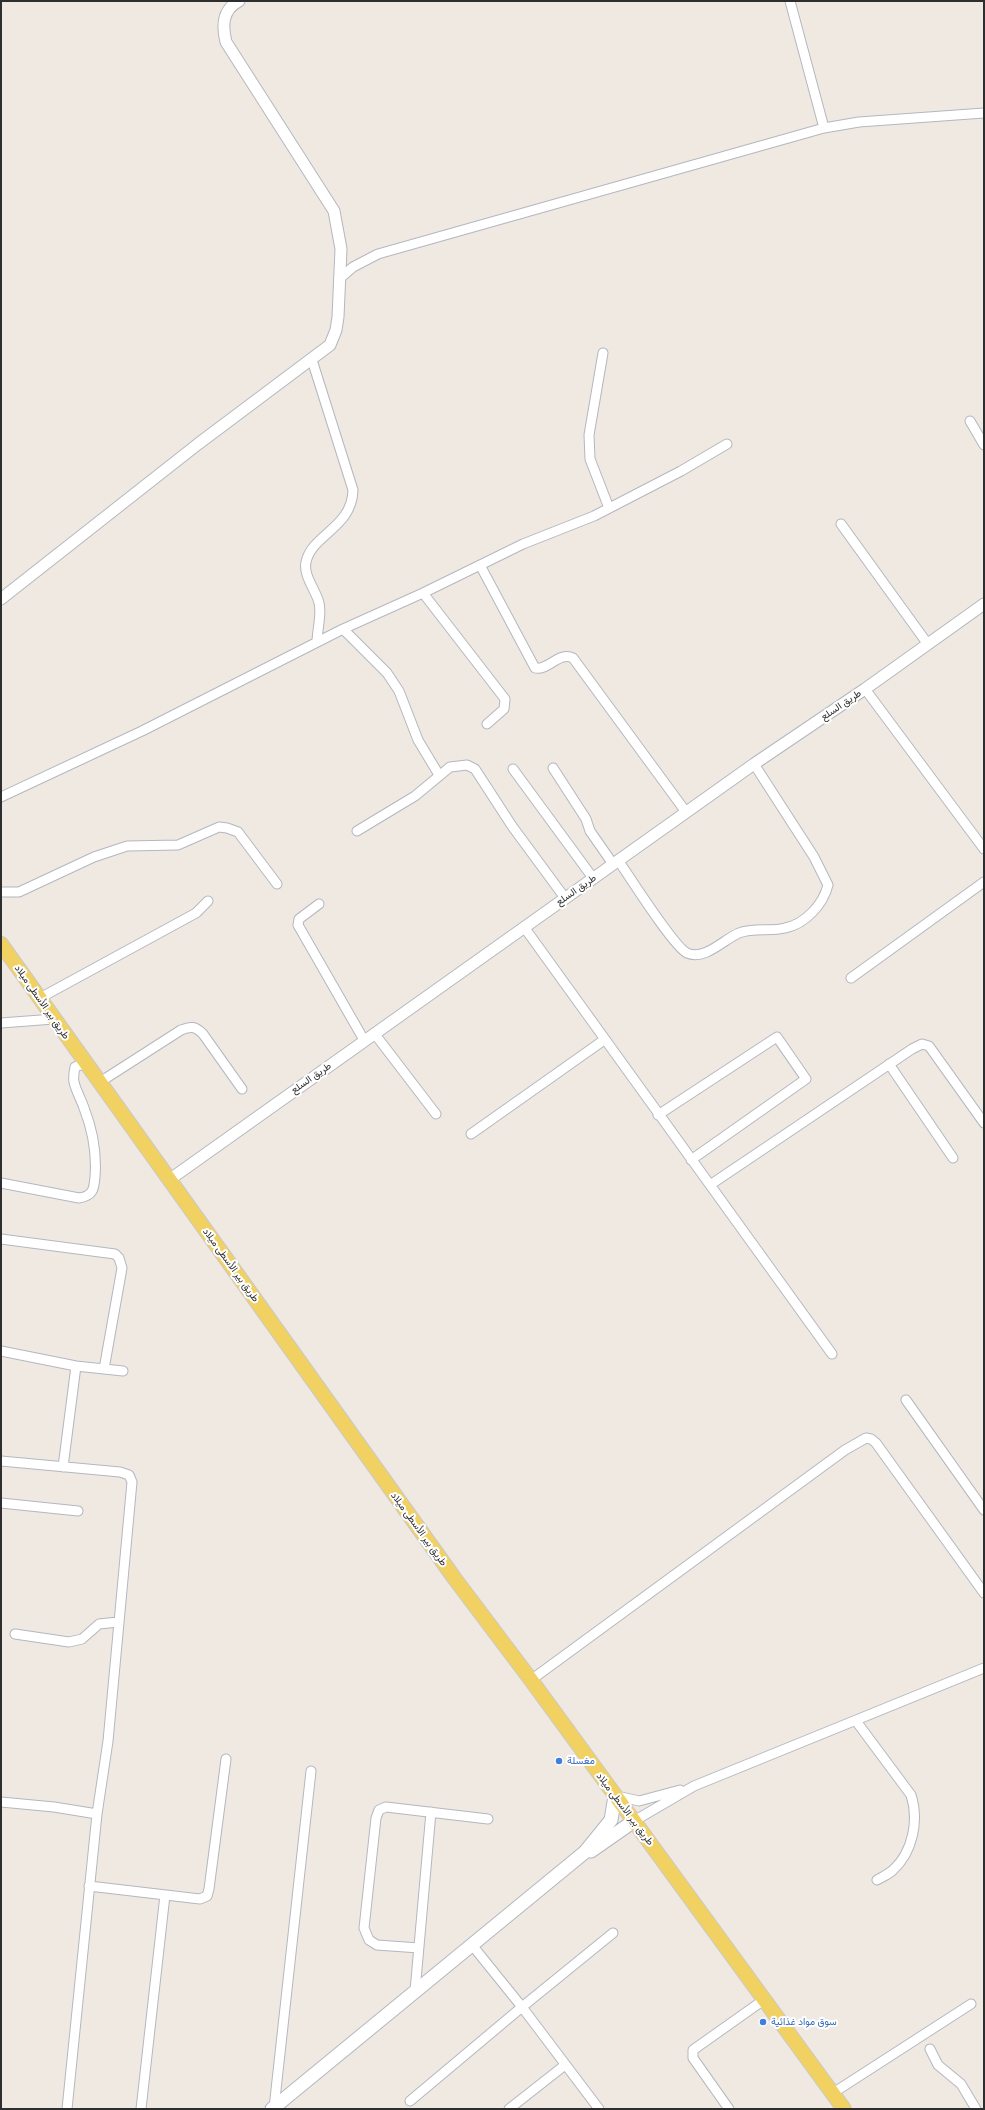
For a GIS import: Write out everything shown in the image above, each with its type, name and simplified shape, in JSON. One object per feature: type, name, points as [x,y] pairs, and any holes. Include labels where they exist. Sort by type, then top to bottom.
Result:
[{"type":"main road","name":"طريق بير الأسطى ميلاد","points":[[1,945],[451,1573],[765,1999],[844,2109]]},
{"type":"main road","points":[[273,2108],[366,2034],[415,1991],[585,1852],[611,1820],[615,1796]]},
{"type":"main road","points":[[585,1852],[592,1851],[634,1821]]},
{"type":"street","points":[[1,599],[198,444],[312,360],[330,345],[336,330],[341,249],[334,211],[226,42],[223,28],[227,10],[239,1]]},
{"type":"street","points":[[790,1],[824,128]]},
{"type":"street","points":[[339,279],[353,267],[378,254],[824,128],[859,122],[984,113]]},
{"type":"street","points":[[603,353],[589,434],[590,459],[609,508]]},
{"type":"street","points":[[312,360],[353,490],[353,501],[347,514],[311,551],[306,563],[307,574],[320,609],[317,642]]},
{"type":"street","points":[[970,421],[984,445]]},
{"type":"street","points":[[1,797],[142,731],[343,629],[423,593],[523,544],[609,508],[681,471],[726,444]]},
{"type":"street","points":[[841,524],[927,643]]},
{"type":"street","points":[[480,566],[534,668],[543,668],[564,656],[573,658],[686,812]]},
{"type":"street","points":[[423,593],[505,699],[504,709],[487,724]]},
{"type":"street","name":"طريق السلع","points":[[169,1180],[686,812],[865,689],[927,643],[984,604]]},
{"type":"street","points":[[343,629],[387,672],[399,691],[418,740],[439,775]]},
{"type":"street","points":[[865,689],[984,849]]},
{"type":"street","points":[[553,768],[586,819],[590,831],[616,862],[673,939],[686,952],[696,954],[709,950],[738,933],[750,930],[785,928],[800,922],[814,912],[828,885],[814,857],[754,764]]},
{"type":"street","points":[[357,831],[415,796],[450,767],[467,765],[475,769],[512,826],[566,898]]},
{"type":"street","points":[[513,768],[593,878]]},
{"type":"street","points":[[1,892],[18,892],[94,857],[127,846],[178,845],[219,828],[227,828],[238,832],[277,884]]},
{"type":"street","points":[[851,978],[984,882]]},
{"type":"street","points":[[40,998],[196,913],[208,901]]},
{"type":"street","points":[[319,904],[299,919],[298,925],[364,1040]]},
{"type":"street","points":[[524,927],[658,1115],[832,1354]]},
{"type":"street","points":[[1,1023],[54,1019]]},
{"type":"street","points":[[100,1082],[181,1030],[190,1026],[197,1028],[203,1034],[242,1089]]},
{"type":"street","points":[[374,1033],[436,1114]]},
{"type":"street","points":[[658,1115],[778,1037],[806,1080],[691,1160]]},
{"type":"street","points":[[471,1134],[604,1040]]},
{"type":"street","points":[[710,1185],[889,1064],[922,1044],[929,1046],[984,1122]]},
{"type":"street","points":[[1,1183],[79,1198],[91,1194],[94,1188],[96,1158],[92,1130],[74,1082],[73,1073],[75,1067],[86,1063]]},
{"type":"street","points":[[889,1064],[953,1158]]},
{"type":"street","points":[[1,1239],[114,1254],[119,1258],[122,1268],[104,1369]]},
{"type":"street","points":[[1,1351],[76,1366],[123,1371]]},
{"type":"street","points":[[63,1467],[76,1366]]},
{"type":"street","points":[[906,1400],[984,1510]]},
{"type":"street","points":[[531,1680],[735,1529],[845,1450],[866,1438],[871,1439],[876,1443],[984,1593]]},
{"type":"street","points":[[1,1460],[120,1472],[129,1475],[132,1482],[108,1741],[97,1814],[67,2109]]},
{"type":"street","points":[[1,1503],[78,1511]]},
{"type":"street","points":[[15,1634],[69,1642],[82,1639],[99,1624],[118,1622]]},
{"type":"street","points":[[615,1796],[628,1800],[639,1801],[694,1786],[984,1668]]},
{"type":"street","points":[[856,1721],[911,1795],[915,1808],[913,1830],[907,1851],[893,1870],[877,1880]]},
{"type":"street","points":[[89,1886],[200,1899],[207,1896],[226,1759]]},
{"type":"street","points":[[273,2108],[311,1771]]},
{"type":"street","points":[[634,1821],[694,1786]]},
{"type":"street","points":[[1,1802],[54,1807],[97,1814]]},
{"type":"street","points":[[419,1948],[377,1945],[369,1940],[364,1928],[376,1818],[379,1810],[386,1807],[488,1818]]},
{"type":"street","points":[[415,1991],[431,1812]]},
{"type":"street","points":[[141,2109],[165,1894]]},
{"type":"street","points":[[410,2101],[613,1932]]},
{"type":"street","points":[[472,1945],[522,2007],[599,2109]]},
{"type":"street","points":[[729,2109],[693,2058],[693,2050],[765,1999]]},
{"type":"street","points":[[833,2093],[971,2004]]},
{"type":"street","points":[[930,2049],[938,2065],[961,2084],[976,2109]]},
{"type":"street","points":[[509,2109],[565,2065]]},
{"type":"place","name":"مغسلة","points":[[559,1761]]},
{"type":"place","name":"سوق مواد غذائية","points":[[763,2022]]}]
